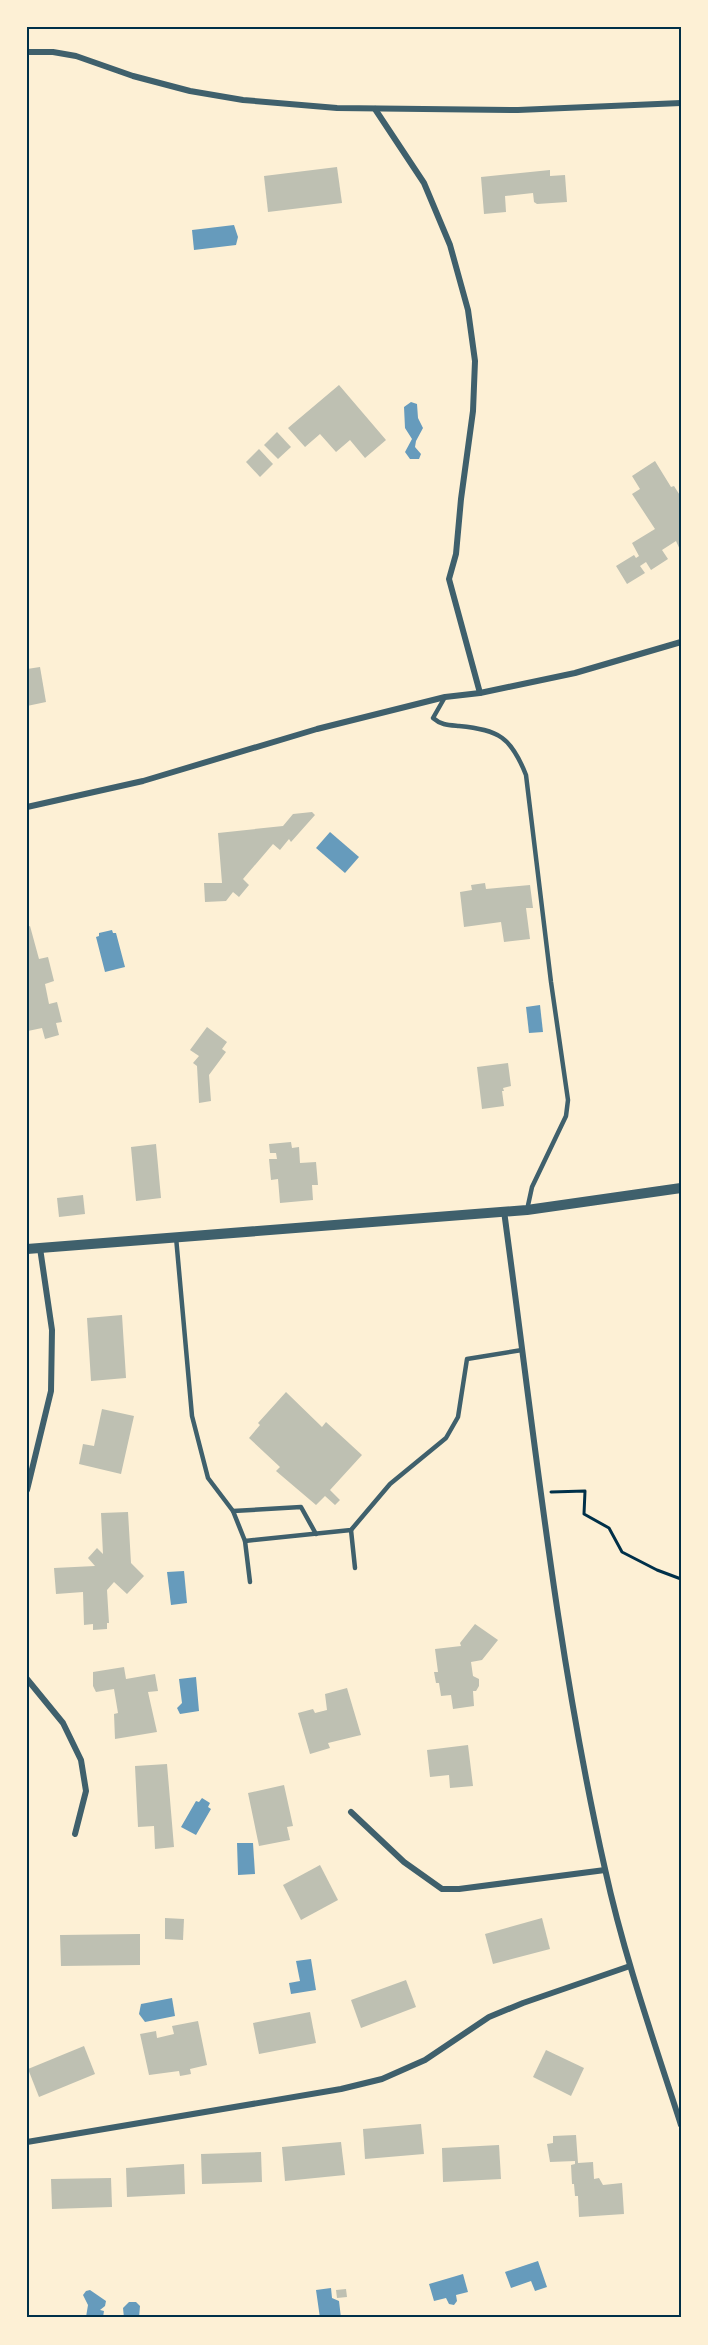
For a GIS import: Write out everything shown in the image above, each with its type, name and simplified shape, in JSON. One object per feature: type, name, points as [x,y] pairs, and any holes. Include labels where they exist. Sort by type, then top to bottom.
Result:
[{"type":"street","points":[[27,52],[52,52],[76,56],[133,76],[190,91],[233,98],[338,108],[518,110],[681,103]]},
{"type":"street","points":[[375,109],[424,183],[450,245],[468,310],[475,361],[473,411],[456,554],[449,579],[480,693]]},
{"type":"street","points":[[27,807],[143,781],[317,729],[446,697],[480,693],[574,673],[681,642]]},
{"type":"street","points":[[27,1249],[527,1210],[681,1188]]},
{"type":"street","points":[[504,1211],[540,1492],[569,1691],[605,1870],[630,1966],[681,2125]]},
{"type":"street","points":[[27,1490],[51,1391],[52,1330],[40,1248]]},
{"type":"street","points":[[27,1679],[63,1722],[81,1760],[86,1791],[75,1834]]},
{"type":"street","points":[[351,1812],[404,1862],[442,1889],[459,1889],[605,1870]]},
{"type":"street","points":[[27,2142],[341,2089],[382,2079],[425,2060],[489,2018],[524,2003],[630,1966]]},
{"type":"lane","points":[[446,697],[433,718],[440,724],[483,728],[502,736],[518,754],[526,775],[568,1100],[566,1116],[532,1187],[527,1210]]},
{"type":"lane","points":[[176,1238],[192,1416],[208,1478],[233,1511],[245,1541],[250,1582]]},
{"type":"lane","points":[[245,1541],[351,1530],[390,1484],[446,1438],[458,1418],[467,1359],[522,1350]]},
{"type":"lane","points":[[233,1511],[301,1508],[316,1534]]},
{"type":"lane","points":[[351,1530],[355,1568]]},
{"type":"path","points":[[540,1492],[585,1491],[584,1514],[609,1528],[622,1552],[657,1570],[681,1579]]},
{"type":"water","points":[[234,225],[238,237],[236,245],[194,250],[192,230]]},
{"type":"water","points":[[411,402],[417,404],[418,418],[423,428],[415,447],[421,454],[419,459],[410,459],[405,452],[412,439],[405,428],[404,407]]},
{"type":"water","points":[[330,832],[359,857],[345,873],[316,848]]},
{"type":"water","points":[[112,930],[116,933],[125,967],[105,972],[96,937],[99,933]]},
{"type":"water","points":[[540,1005],[543,1032],[529,1033],[526,1007]]},
{"type":"water","points":[[184,1571],[187,1603],[171,1605],[167,1572]]},
{"type":"water","points":[[196,1677],[199,1711],[180,1714],[177,1708],[182,1703],[179,1679]]},
{"type":"water","points":[[202,1798],[210,1803],[208,1807],[211,1809],[196,1835],[181,1827],[196,1801],[199,1802]]},
{"type":"water","points":[[237,1843],[253,1843],[255,1874],[238,1875]]},
{"type":"water","points":[[311,1959],[316,1990],[291,1994],[289,1983],[300,1981],[296,1961]]},
{"type":"water","points":[[172,1998],[175,2016],[145,2022],[139,2014],[141,2004]]},
{"type":"water","points":[[538,2261],[547,2287],[535,2291],[531,2281],[511,2288],[505,2272]]},
{"type":"water","points":[[463,2274],[468,2292],[456,2295],[457,2301],[454,2305],[449,2304],[446,2298],[434,2301],[429,2284]]},
{"type":"water","points":[[331,2288],[332,2298],[339,2301],[341,2318],[320,2318],[316,2290]]},
{"type":"water","points":[[90,2290],[106,2301],[105,2306],[100,2310],[104,2311],[103,2317],[86,2317],[88,2305],[83,2295]]},
{"type":"water","points":[[129,2302],[136,2302],[140,2306],[139,2318],[124,2318],[123,2308]]},
{"type":"building","points":[[337,167],[342,203],[268,212],[264,176]]},
{"type":"building","points":[[550,170],[550,176],[565,175],[567,202],[537,204],[534,202],[533,193],[505,196],[506,212],[484,214],[481,177]]},
{"type":"building","points":[[339,385],[386,440],[365,458],[350,440],[336,452],[320,434],[305,447],[288,428]]},
{"type":"building","points":[[277,432],[291,447],[278,459],[264,445]]},
{"type":"building","points":[[259,449],[273,464],[260,477],[246,462]]},
{"type":"building","points":[[655,461],[671,487],[674,486],[681,497],[681,552],[676,541],[662,550],[668,559],[651,570],[646,562],[640,566],[645,573],[627,584],[616,566],[634,555],[636,558],[639,556],[632,543],[655,529],[632,494],[640,489],[632,476]]},
{"type":"building","points":[[40,667],[46,702],[27,706],[27,669]]},
{"type":"building","points":[[312,812],[315,815],[291,842],[289,839],[280,850],[273,844],[243,879],[249,885],[239,897],[233,892],[226,901],[205,902],[204,883],[222,883],[218,833],[283,826],[293,814]]},
{"type":"building","points":[[485,883],[486,889],[530,885],[533,908],[526,908],[530,939],[504,942],[501,922],[464,927],[460,892],[472,890],[471,885]]},
{"type":"building","points":[[30,926],[39,959],[48,957],[54,981],[45,984],[49,1004],[57,1002],[62,1022],[56,1023],[59,1035],[45,1039],[42,1028],[28,1031],[27,1027],[27,927]]},
{"type":"building","points":[[207,1027],[227,1042],[222,1049],[226,1052],[209,1075],[211,1101],[199,1103],[197,1066],[193,1063],[199,1056],[190,1050]]},
{"type":"building","points":[[508,1063],[511,1086],[503,1088],[504,1106],[482,1109],[477,1067]]},
{"type":"building","points":[[291,1142],[292,1148],[299,1147],[300,1163],[316,1162],[318,1185],[312,1185],[313,1200],[280,1203],[278,1179],[271,1180],[269,1159],[277,1159],[276,1153],[270,1153],[269,1144]]},
{"type":"building","points":[[156,1144],[161,1198],[136,1201],[131,1147]]},
{"type":"building","points":[[83,1195],[85,1214],[59,1217],[57,1198]]},
{"type":"building","points":[[122,1315],[126,1378],[91,1381],[87,1318]]},
{"type":"building","points":[[286,1392],[322,1427],[326,1422],[362,1455],[330,1490],[340,1500],[335,1505],[325,1496],[316,1505],[276,1471],[280,1467],[249,1438],[260,1425],[258,1423]]},
{"type":"building","points":[[102,1409],[134,1416],[121,1474],[79,1464],[83,1444],[94,1446]]},
{"type":"building","points":[[128,1512],[131,1563],[144,1576],[127,1594],[114,1582],[107,1590],[109,1623],[107,1623],[107,1629],[93,1630],[93,1624],[84,1625],[83,1592],[56,1594],[54,1568],[95,1566],[88,1558],[97,1548],[103,1554],[101,1513]]},
{"type":"building","points":[[475,1624],[498,1640],[482,1660],[471,1662],[473,1676],[479,1679],[479,1686],[476,1691],[473,1691],[474,1706],[453,1709],[451,1695],[441,1696],[439,1683],[436,1683],[434,1672],[438,1672],[435,1649],[461,1646],[460,1643]]},
{"type":"building","points":[[124,1667],[126,1679],[155,1674],[158,1691],[148,1692],[157,1732],[115,1739],[114,1714],[118,1713],[114,1689],[96,1692],[93,1686],[93,1672]]},
{"type":"building","points":[[347,1688],[361,1735],[328,1743],[330,1748],[310,1754],[298,1713],[313,1709],[315,1713],[327,1710],[325,1694]]},
{"type":"building","points":[[468,1745],[473,1786],[450,1788],[449,1775],[430,1777],[427,1750]]},
{"type":"building","points":[[167,1764],[174,1847],[155,1849],[154,1826],[138,1827],[135,1766]]},
{"type":"building","points":[[284,1785],[293,1826],[287,1827],[290,1840],[259,1846],[248,1793]]},
{"type":"building","points":[[320,1865],[338,1900],[301,1920],[283,1885]]},
{"type":"building","points":[[165,1918],[184,1919],[183,1940],[165,1939]]},
{"type":"building","points":[[542,1918],[550,1949],[493,1964],[485,1934]]},
{"type":"building","points":[[140,1934],[140,1965],[61,1966],[60,1935]]},
{"type":"building","points":[[406,1980],[416,2007],[361,2028],[351,2000]]},
{"type":"building","points":[[310,2012],[316,2043],[259,2054],[253,2023]]},
{"type":"building","points":[[198,2021],[207,2065],[190,2069],[191,2074],[180,2076],[179,2071],[149,2075],[140,2034],[156,2031],[157,2038],[174,2034],[172,2026]]},
{"type":"building","points":[[84,2046],[95,2074],[39,2097],[28,2069]]},
{"type":"building","points":[[546,2050],[584,2068],[571,2096],[533,2077]]},
{"type":"building","points":[[421,2124],[424,2154],[365,2159],[363,2129]]},
{"type":"building","points":[[576,2135],[578,2163],[593,2162],[594,2179],[599,2178],[603,2185],[622,2183],[624,2214],[579,2217],[578,2196],[575,2196],[574,2184],[572,2184],[571,2165],[575,2164],[575,2161],[550,2162],[547,2144],[553,2143],[553,2136]]},
{"type":"building","points":[[341,2142],[345,2175],[285,2181],[282,2147]]},
{"type":"building","points":[[499,2145],[501,2179],[443,2182],[442,2148]]},
{"type":"building","points":[[261,2152],[262,2182],[202,2184],[201,2154]]},
{"type":"building","points":[[184,2164],[185,2194],[127,2197],[126,2168]]},
{"type":"building","points":[[111,2178],[112,2207],[52,2209],[51,2179]]},
{"type":"building","points":[[346,2289],[347,2297],[337,2298],[336,2290]]}]
